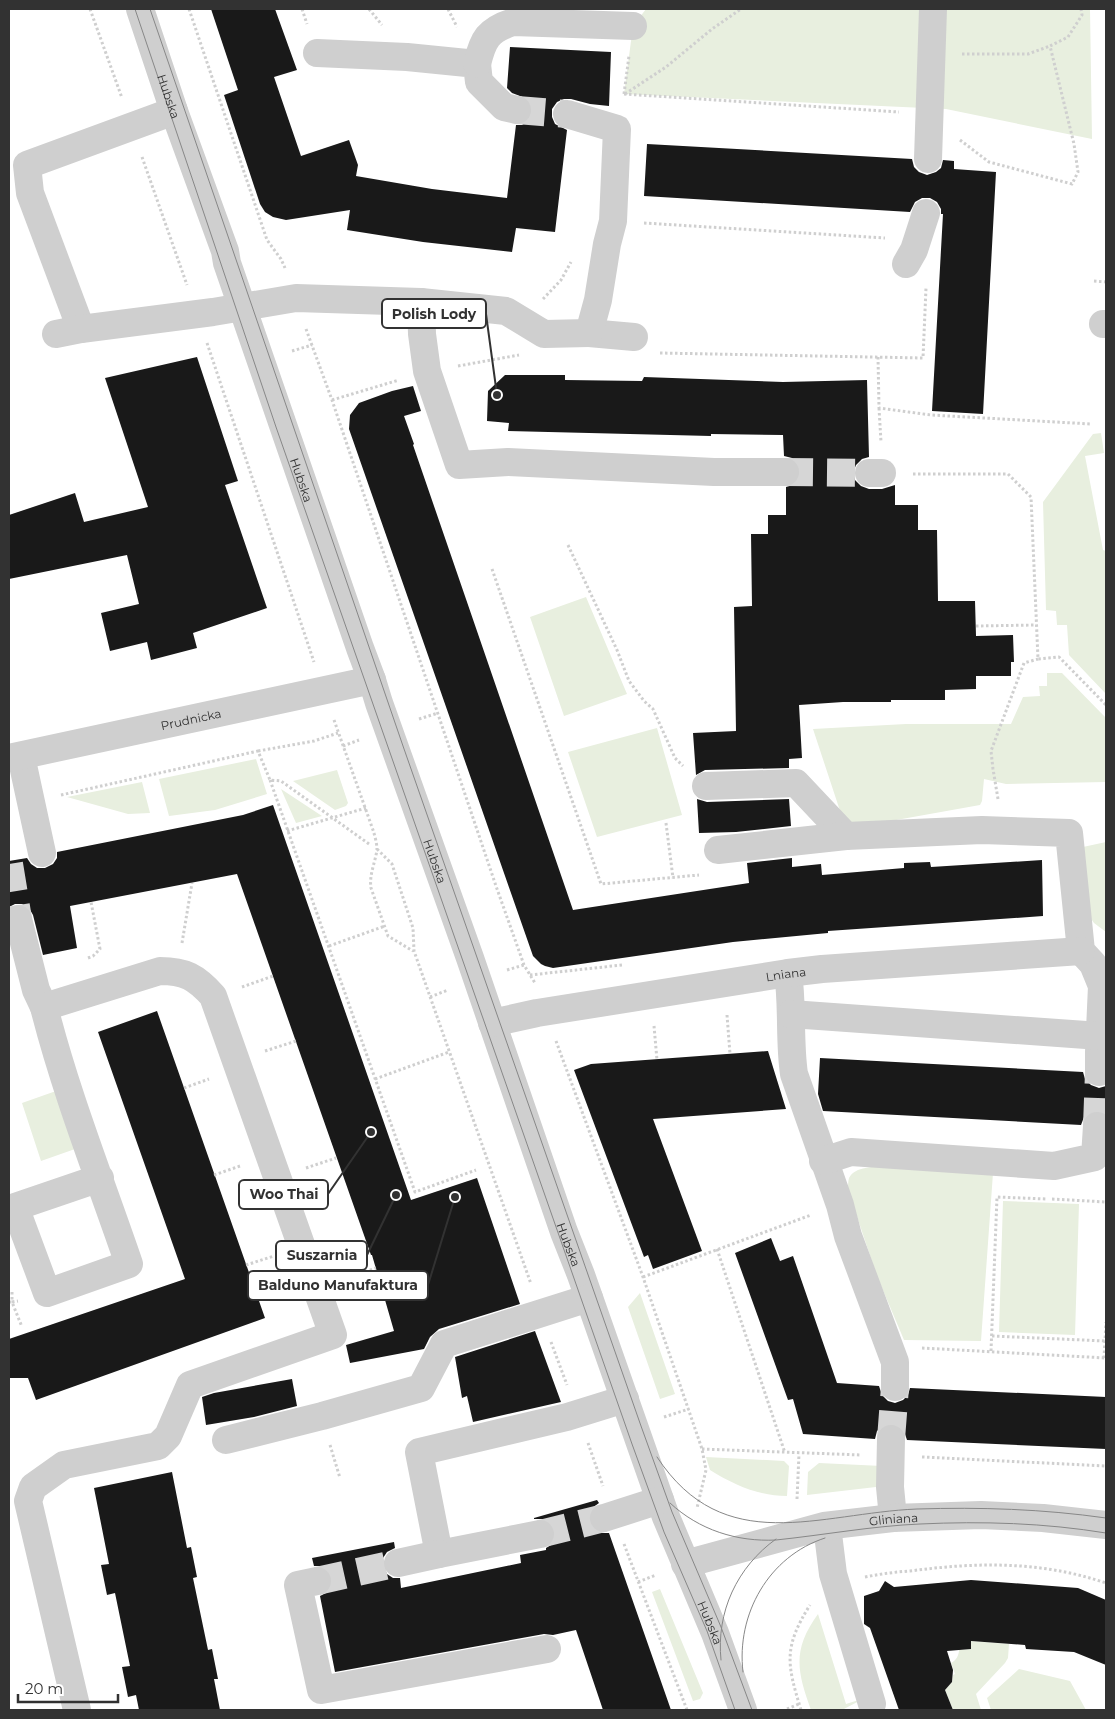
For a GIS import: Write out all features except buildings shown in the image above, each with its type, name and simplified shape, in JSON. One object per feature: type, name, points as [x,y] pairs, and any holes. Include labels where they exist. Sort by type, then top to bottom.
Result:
[{"type":"street","name":"Hubska","points":[[140,9],[174,111],[225,251],[379,703],[564,1232],[660,1500],[715,1633],[744,1710]]},
{"type":"street","points":[[928,159],[933,9]]},
{"type":"street","points":[[517,110],[504,108],[479,82],[476,64],[481,47],[487,37],[498,27],[513,22],[633,26]]},
{"type":"street","points":[[317,53],[407,57],[476,64]]},
{"type":"street","points":[[174,111],[27,166],[19,197],[68,332],[213,312],[296,298],[421,302],[506,311],[544,334],[589,333],[644,345]]},
{"type":"street","points":[[568,114],[617,129],[613,221],[607,244],[598,300],[589,333]]},
{"type":"street","points":[[912,252],[926,213]]},
{"type":"street","points":[[421,302],[422,334],[427,371],[459,465],[508,462],[714,472],[785,472]]},
{"type":"street","name":"Prudnicka","points":[[15,757],[372,680]]},
{"type":"street","points":[[15,757],[31,801],[42,853]]},
{"type":"street","points":[[706,786],[796,784],[846,836]]},
{"type":"street","points":[[718,850],[846,836],[982,830],[1070,833],[1081,951],[1093,964],[1102,986],[1099,1072]]},
{"type":"street","points":[[18,919],[36,990],[44,1007],[58,1060],[100,1178],[129,1264],[47,1293],[15,1207],[100,1178]]},
{"type":"street","name":"Lniana","points":[[492,1023],[537,1013],[788,973],[1081,951]]},
{"type":"street","points":[[44,1007],[160,971],[177,971],[194,978],[213,996],[333,1334],[190,1385],[168,1436],[158,1446],[64,1464],[33,1487],[28,1501],[77,1710]]},
{"type":"street","points":[[788,973],[791,1052],[794,1074],[840,1205],[848,1236],[895,1362],[894,1387]]},
{"type":"street","points":[[791,1014],[1100,1036]]},
{"type":"street","points":[[823,1160],[851,1152],[1054,1166],[1101,1157],[1097,1126]]},
{"type":"street","points":[[226,1440],[322,1416],[421,1388],[444,1344],[589,1298]]},
{"type":"street","points":[[439,1554],[418,1452],[567,1417],[625,1399]]},
{"type":"street","points":[[891,1448],[890,1487],[894,1518]]},
{"type":"street","points":[[604,1518],[660,1500]]},
{"type":"street","name":"Gliniana","points":[[685,1564],[827,1526],[894,1518],[981,1515],[1043,1518],[1106,1525]]},
{"type":"street","points":[[827,1526],[833,1574],[872,1704]]},
{"type":"street","points":[[398,1563],[540,1534]]},
{"type":"street","points":[[317,1580],[298,1585],[321,1690],[547,1649]]},
{"type":"path","points":[[90,9],[122,99]]},
{"type":"path","points":[[189,9],[267,240],[281,259],[288,275]]},
{"type":"path","points":[[624,94],[666,67],[712,29],[741,9]]},
{"type":"path","points":[[932,54],[1028,54],[1068,37],[1082,15],[1081,9]]},
{"type":"path","points":[[617,129],[624,94],[633,26]]},
{"type":"path","points":[[624,94],[931,114],[945,129],[989,162],[1072,184],[1078,172],[1074,144],[1050,46]]},
{"type":"path","points":[[140,149],[188,289]]},
{"type":"path","points":[[613,221],[857,236],[912,252],[928,260],[923,358],[644,345]]},
{"type":"path","points":[[522,321],[561,280],[573,258]]},
{"type":"path","points":[[1094,282],[1106,282]]},
{"type":"path","points":[[304,322],[524,965],[538,990]]},
{"type":"path","points":[[206,341],[315,665]]},
{"type":"path","points":[[292,351],[312,345]]},
{"type":"path","points":[[332,400],[427,371],[521,355]]},
{"type":"path","points":[[878,357],[881,443]]},
{"type":"path","points":[[879,408],[931,415],[1091,424]]},
{"type":"path","points":[[936,474],[1008,474],[1031,497],[1038,658]]},
{"type":"path","points":[[568,545],[617,650],[629,681],[644,702],[653,709],[666,737]]},
{"type":"path","points":[[492,569],[601,884],[702,875]]},
{"type":"path","points":[[976,626],[1036,625]]},
{"type":"path","points":[[992,769],[992,751],[1024,663],[1038,658],[1059,657],[1106,705]]},
{"type":"path","points":[[331,712],[373,830],[377,849],[370,883],[388,936],[414,951]]},
{"type":"path","points":[[419,719],[438,713]]},
{"type":"path","points":[[31,801],[314,740],[338,733]]},
{"type":"path","points":[[343,746],[360,740]]},
{"type":"path","points":[[258,751],[270,780],[415,1192],[476,1170]]},
{"type":"path","points":[[270,780],[281,781],[369,844]]},
{"type":"path","points":[[287,831],[366,808]]},
{"type":"path","points":[[666,822],[672,878]]},
{"type":"path","points":[[377,849],[392,864],[413,928],[414,951],[541,1313]]},
{"type":"path","points":[[177,971],[192,883]]},
{"type":"path","points":[[91,902],[100,949],[93,956]]},
{"type":"path","points":[[329,946],[385,926]]},
{"type":"path","points":[[507,970],[524,965]]},
{"type":"path","points":[[430,996],[448,990]]},
{"type":"path","points":[[727,1012],[730,1054]]},
{"type":"path","points":[[653,1020],[657,1060]]},
{"type":"path","points":[[554,1034],[643,1277],[689,1409],[702,1449],[706,1470]]},
{"type":"path","points":[[375,1079],[449,1052]]},
{"type":"path","points":[[992,1351],[998,1197],[1106,1202]]},
{"type":"path","points":[[643,1277],[840,1205]]},
{"type":"path","points":[[717,1249],[785,1453]]},
{"type":"path","points":[[9,1302],[12,1302],[22,1327]]},
{"type":"path","points":[[888,1346],[1105,1358],[1106,1322]]},
{"type":"path","points":[[992,1336],[1105,1341]]},
{"type":"path","points":[[665,1416],[689,1409]]},
{"type":"path","points":[[702,1449],[799,1454],[891,1448],[1106,1466]]},
{"type":"path","points":[[797,1498],[799,1454]]},
{"type":"path","points":[[866,1576],[946,1566],[1011,1564],[1082,1575],[1106,1583]]},
{"type":"path","points":[[801,1710],[791,1679],[792,1640],[814,1598],[836,1584]]},
{"type":"path","points":[[787,1709],[799,1704]]},
{"type":"green space","points":[[646,9],[1090,9],[1092,139],[946,109],[624,94],[633,26]]},
{"type":"green space","points":[[1101,433],[1104,453],[1085,456],[1103,550],[1106,551],[1106,694],[1069,655],[1067,625],[1057,625],[1056,611],[1046,610],[1043,502],[1093,434]]},
{"type":"green space","points":[[586,597],[627,694],[564,716],[530,617]]},
{"type":"green space","points":[[1047,673],[1062,673],[1106,718],[1106,782],[1006,784],[984,779],[980,805],[846,829],[813,729],[906,724],[1011,724],[1023,697],[1040,696],[1039,686],[1047,686]]},
{"type":"green space","points":[[657,728],[682,815],[597,837],[568,752]]},
{"type":"green space","points":[[256,759],[267,794],[215,810],[169,816],[159,779]]},
{"type":"green space","points":[[337,770],[348,803],[346,806],[335,810],[293,781]]},
{"type":"green space","points":[[142,782],[150,813],[128,814],[67,797]]},
{"type":"green space","points":[[281,789],[322,816],[296,823]]},
{"type":"green space","points":[[1106,842],[1106,932],[1094,923],[1089,916],[1083,847]]},
{"type":"green space","points":[[56,1091],[75,1149],[41,1161],[22,1103]]},
{"type":"green space","points":[[886,1166],[993,1173],[981,1341],[904,1340],[877,1276],[848,1190],[849,1178],[856,1171]]},
{"type":"green space","points":[[1003,1201],[1079,1204],[1075,1335],[999,1332]]},
{"type":"green space","points":[[640,1293],[675,1394],[660,1399],[628,1307]]},
{"type":"green space","points":[[706,1457],[784,1461],[789,1466],[787,1496],[757,1492],[728,1480],[710,1470]]},
{"type":"green space","points":[[819,1463],[882,1466],[876,1487],[807,1495],[808,1472]]},
{"type":"green space","points":[[660,1589],[703,1693],[700,1699],[693,1701],[652,1592]]},
{"type":"green space","points":[[818,1614],[846,1704],[865,1698],[842,1710],[811,1710],[800,1672],[801,1650],[804,1639]]},
{"type":"green space","points":[[971,1641],[1009,1644],[1008,1658],[976,1694],[981,1710],[953,1710],[945,1690],[952,1682],[953,1675],[955,1674],[951,1663],[957,1658],[959,1650],[971,1649]]},
{"type":"green space","points":[[1019,1669],[1070,1681],[1086,1710],[991,1710],[987,1698]]},
{"type":"tunnel","points":[[517,110],[567,114]]},
{"type":"tunnel","points":[[785,472],[869,473]]},
{"type":"tunnel","points":[[9,864],[18,919]]},
{"type":"tunnel","points":[[1097,1126],[1099,1072]]},
{"type":"tunnel","points":[[891,1439],[895,1387]]},
{"type":"tunnel","points":[[540,1534],[604,1518]]},
{"type":"tunnel","points":[[317,1581],[398,1563]]},
{"type":"tram line","points":[[135,9],[276,427],[632,1444],[664,1532],[707,1631],[735,1710]]},
{"type":"tram line","points":[[150,9],[403,746],[641,1426],[672,1512],[721,1627],[752,1710]]},
{"type":"tram line","points":[[657,1457],[683,1489],[712,1509],[743,1519],[775,1523],[917,1509],[964,1508],[1011,1509],[1106,1518]]},
{"type":"tram line","points":[[670,1503],[706,1527],[733,1536],[761,1540],[776,1540],[902,1525],[943,1523],[1037,1525],[1106,1533]]},
{"type":"tram line","points":[[743,1672],[742,1650],[745,1629],[751,1609],[760,1590],[788,1558],[805,1547],[825,1538]]},
{"type":"tram line","points":[[721,1660],[720,1642],[722,1625],[732,1592],[750,1563],[776,1539]]},
{"type":"place","name":"Polish Lody","points":[[497,395]]},
{"type":"place","name":"Woo Thai","points":[[371,1132]]},
{"type":"place","name":"Suszarnia","points":[[396,1195]]},
{"type":"place","name":"Balduno Manufaktura","points":[[455,1197]]}]
